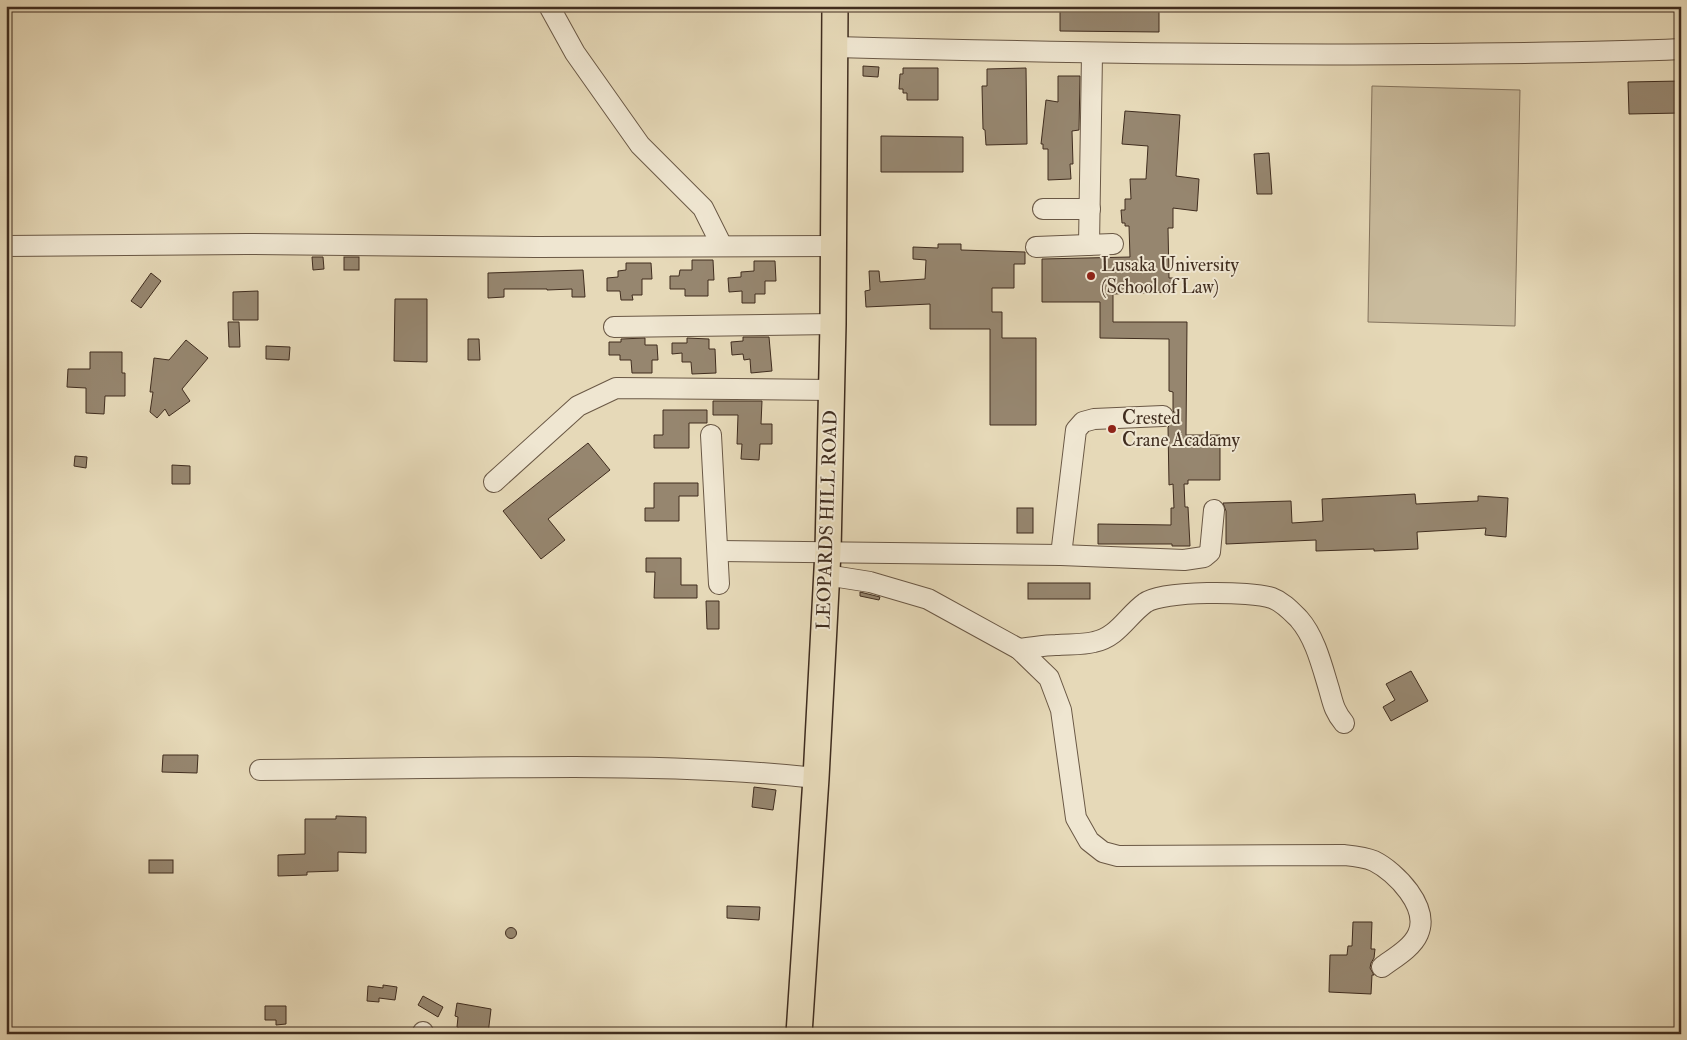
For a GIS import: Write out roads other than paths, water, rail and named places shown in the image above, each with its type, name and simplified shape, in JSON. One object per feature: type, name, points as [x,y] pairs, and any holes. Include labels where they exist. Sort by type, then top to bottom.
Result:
[{"type":"main road","name":"LEOPARDS HILL ROAD","points":[[799,1034],[816,778],[827,563],[833,324],[835,6]]},
{"type":"street","points":[[549,6],[576,53],[640,145],[703,208],[722,246]]},
{"type":"street","points":[[836,47],[1092,54],[1296,55],[1594,53],[1681,49]]},
{"type":"street","points":[[1089,245],[1092,54]]},
{"type":"street","points":[[1043,209],[1090,209]]},
{"type":"street","points":[[6,246],[246,244],[536,247],[833,246]]},
{"type":"street","points":[[1036,247],[1113,244]]},
{"type":"street","points":[[614,327],[833,324]]},
{"type":"street","points":[[494,482],[578,406],[616,388],[832,390]]},
{"type":"street","points":[[1061,555],[1076,430],[1083,422],[1094,419],[1163,416]]},
{"type":"street","points":[[711,435],[719,584]]},
{"type":"street","points":[[718,551],[827,563],[1061,555],[1184,560],[1204,557],[1210,552],[1214,510]]},
{"type":"street","points":[[827,563],[870,582],[928,599],[1018,649],[1049,678],[1061,710],[1076,818],[1089,841],[1103,852],[1118,856],[1344,854],[1373,860],[1383,867],[1409,890],[1419,911],[1420,932],[1409,946],[1382,967]]},
{"type":"street","points":[[1018,649],[1094,642],[1120,629],[1132,614],[1146,602],[1161,597],[1189,592],[1262,595],[1282,602],[1300,620],[1313,642],[1336,713],[1344,723]]},
{"type":"street","points":[[260,770],[493,767],[667,768],[764,772],[816,778]]},
{"type":"place","name":"Lusaka University (School of Law)","points":[[1091,276]]},
{"type":"place","name":"Crested Crane Acadamy","points":[[1112,429]]}]
